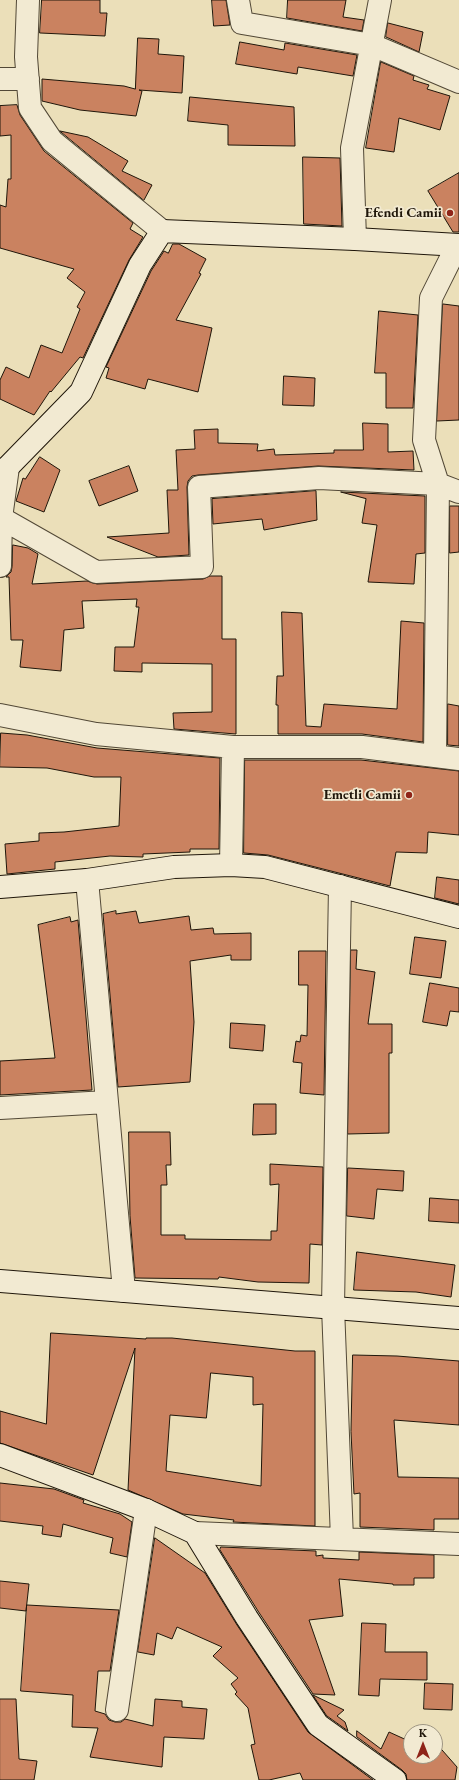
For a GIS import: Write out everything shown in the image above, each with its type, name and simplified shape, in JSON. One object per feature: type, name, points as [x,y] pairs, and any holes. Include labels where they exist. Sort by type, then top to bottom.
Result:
[{"type":"street","points":[[28,0],[26,57],[30,108],[52,141],[162,231],[355,239],[458,246],[431,298],[424,440],[438,484],[435,756]]},
{"type":"street","points":[[238,0],[242,23],[372,45],[459,82]]},
{"type":"street","points":[[355,239],[352,148],[380,0]]},
{"type":"street","points":[[0,79],[28,79]]},
{"type":"street","points":[[0,566],[4,471],[81,392],[140,265],[162,231]]},
{"type":"street","points":[[1,518],[96,572],[202,567],[199,487],[319,478],[438,484],[459,492]]},
{"type":"street","points":[[0,715],[96,734],[233,747],[362,747],[459,759]]},
{"type":"street","points":[[232,865],[233,747]]},
{"type":"street","points":[[0,887],[87,880],[174,867],[232,865],[265,867],[459,917]]},
{"type":"street","points":[[87,880],[124,1291]]},
{"type":"street","points":[[340,886],[333,1308],[342,1539]]},
{"type":"street","points":[[0,1108],[107,1102]]},
{"type":"street","points":[[0,1281],[459,1318]]},
{"type":"street","points":[[0,1455],[146,1510],[195,1533],[459,1544]]},
{"type":"street","points":[[117,1710],[146,1510]]},
{"type":"street","points":[[195,1533],[247,1618],[318,1725],[395,1780]]},
{"type":"building","points":[[42,0],[100,0],[100,13],[107,13],[105,36],[40,33]]},
{"type":"building","points":[[212,0],[226,0],[230,25],[214,26]]},
{"type":"building","points":[[288,0],[346,0],[343,17],[364,20],[362,31],[287,18]]},
{"type":"building","points":[[388,23],[423,32],[419,52],[386,37]]},
{"type":"building","points":[[138,38],[159,39],[158,54],[184,56],[182,93],[139,90],[142,91],[136,116],[80,110],[42,101],[42,79],[124,86],[135,89]]},
{"type":"building","points":[[240,42],[284,50],[285,43],[357,55],[353,76],[298,67],[297,74],[236,64]]},
{"type":"building","points":[[381,62],[414,76],[413,80],[429,85],[427,89],[450,96],[440,130],[399,118],[394,152],[366,148]]},
{"type":"building","points":[[190,97],[294,107],[295,146],[228,145],[228,125],[188,121]]},
{"type":"building","points":[[17,105],[20,115],[44,151],[133,223],[130,229],[143,237],[129,260],[83,358],[80,357],[51,392],[50,391],[34,415],[0,399],[0,380],[6,367],[29,378],[41,345],[62,353],[80,309],[77,307],[85,292],[67,278],[74,269],[0,248],[0,205],[6,207],[8,179],[11,179],[11,135],[0,136],[0,106]]},
{"type":"building","points":[[60,131],[88,137],[128,161],[122,171],[152,185],[144,200]]},
{"type":"building","points":[[303,157],[340,158],[342,226],[304,224]]},
{"type":"building","name":"Efendi Camii","points":[[459,173],[459,232],[453,232],[428,191]]},
{"type":"building","points":[[173,244],[179,244],[206,259],[199,273],[201,274],[176,320],[212,328],[198,392],[148,379],[145,389],[106,378],[109,368],[106,367],[151,271],[164,251],[168,253]]},
{"type":"building","points":[[443,304],[459,306],[459,420],[437,421]]},
{"type":"building","points":[[379,311],[418,315],[413,408],[386,408],[386,373],[375,373]]},
{"type":"building","points":[[284,376],[315,378],[314,406],[283,405]]},
{"type":"building","points":[[363,423],[388,424],[388,452],[413,451],[414,470],[318,466],[192,476],[188,481],[187,487],[189,555],[158,557],[107,537],[169,533],[167,490],[178,490],[176,450],[195,449],[194,430],[218,429],[218,443],[258,444],[257,451],[274,449],[275,455],[334,453],[334,450],[363,450]]},
{"type":"building","points":[[40,457],[60,470],[44,512],[16,501],[23,478],[25,479]]},
{"type":"building","points":[[129,466],[138,491],[99,506],[89,481]]},
{"type":"building","points":[[316,491],[317,520],[264,530],[262,519],[213,524],[212,499]]},
{"type":"building","points":[[341,492],[425,496],[425,553],[416,554],[414,584],[368,582],[377,525],[362,523],[366,499]]},
{"type":"building","points":[[450,506],[459,506],[459,552],[450,553]]},
{"type":"building","points":[[13,545],[28,548],[38,554],[32,584],[87,581],[97,584],[203,579],[210,576],[222,576],[222,639],[236,639],[236,734],[174,729],[173,713],[212,712],[212,664],[142,663],[142,672],[114,671],[115,647],[134,647],[139,607],[136,607],[137,599],[82,601],[84,628],[64,630],[61,671],[20,667],[23,640],[11,640],[9,577],[6,577],[11,572]]},
{"type":"building","points":[[282,612],[302,613],[306,726],[321,727],[324,704],[397,709],[401,621],[424,623],[423,742],[362,734],[278,734],[278,705],[276,705],[277,676],[283,676]]},
{"type":"building","points":[[448,704],[459,706],[459,746],[448,745]]},
{"type":"building","points":[[1,733],[27,735],[97,748],[220,758],[219,849],[190,849],[190,852],[143,854],[143,857],[110,856],[55,862],[55,869],[7,874],[5,844],[39,841],[39,833],[119,826],[121,777],[94,777],[47,768],[0,767]]},
{"type":"building","points":[[245,760],[361,760],[459,771],[459,835],[428,832],[427,853],[396,852],[390,886],[268,855],[244,853]]},
{"type":"building","points":[[437,877],[459,880],[459,904],[435,898]]},
{"type":"building","points":[[116,911],[116,914],[136,911],[139,923],[189,916],[191,930],[213,928],[214,934],[251,933],[251,960],[231,960],[231,955],[190,961],[194,1022],[190,1082],[118,1087],[103,914]]},
{"type":"building","points":[[70,917],[71,922],[78,920],[92,1090],[0,1095],[0,1061],[55,1058],[38,925]]},
{"type":"building","points":[[415,937],[446,941],[441,978],[410,974]]},
{"type":"building","points":[[351,950],[357,950],[356,969],[375,972],[368,1024],[392,1024],[392,1053],[389,1053],[389,1133],[348,1134]]},
{"type":"building","points":[[299,951],[326,951],[324,1095],[300,1093],[302,1063],[293,1062],[296,1041],[300,1042],[301,1035],[307,1036],[308,985],[299,985]]},
{"type":"building","points":[[430,983],[459,988],[459,1012],[450,1011],[447,1026],[423,1022]]},
{"type":"building","points":[[231,1023],[265,1025],[263,1051],[230,1048]]},
{"type":"building","points":[[254,1104],[276,1104],[276,1134],[253,1135]]},
{"type":"building","points":[[129,1132],[170,1132],[171,1165],[166,1165],[167,1185],[161,1185],[161,1235],[185,1235],[185,1239],[271,1240],[271,1231],[277,1231],[279,1184],[270,1185],[270,1164],[323,1167],[322,1245],[310,1244],[309,1283],[258,1282],[219,1277],[218,1279],[135,1278],[130,1216]]},
{"type":"building","points":[[348,1168],[404,1171],[403,1191],[377,1189],[374,1219],[347,1216]]},
{"type":"building","points":[[430,1198],[459,1200],[459,1223],[429,1221]]},
{"type":"building","points":[[357,1252],[455,1265],[451,1297],[416,1292],[354,1290]]},
{"type":"building","points":[[51,1333],[146,1339],[172,1338],[295,1351],[315,1351],[315,1526],[233,1522],[234,1520],[183,1514],[128,1490],[135,1348],[93,1475],[0,1443],[0,1411],[46,1424]],"holes":[[[211,1373],[253,1377],[253,1405],[263,1404],[261,1486],[166,1471],[170,1415],[206,1418]]]},
{"type":"building","points":[[353,1355],[397,1356],[459,1361],[459,1425],[394,1420],[398,1477],[459,1478],[459,1519],[434,1519],[434,1530],[360,1527],[360,1493],[354,1494],[351,1432]]},
{"type":"building","points":[[0,1483],[54,1489],[84,1500],[83,1503],[120,1514],[132,1522],[127,1557],[110,1553],[113,1538],[63,1524],[61,1537],[42,1534],[43,1526],[0,1521]]},
{"type":"building","points":[[155,1538],[205,1573],[237,1625],[308,1732],[373,1780],[303,1780],[300,1773],[269,1780],[259,1780],[251,1745],[255,1744],[248,1708],[235,1694],[237,1692],[231,1684],[238,1678],[213,1656],[222,1647],[177,1627],[172,1639],[157,1633],[154,1655],[138,1652]]},
{"type":"building","points":[[221,1547],[316,1551],[316,1556],[323,1555],[323,1558],[359,1560],[359,1552],[434,1555],[434,1578],[414,1578],[414,1585],[393,1585],[339,1579],[343,1616],[309,1620],[335,1695],[313,1694],[258,1611],[220,1550]]},
{"type":"building","points":[[0,1581],[29,1584],[26,1611],[0,1608]]},
{"type":"building","points":[[27,1605],[119,1610],[110,1671],[98,1671],[95,1711],[105,1714],[109,1720],[115,1722],[121,1722],[125,1719],[153,1726],[155,1699],[182,1701],[182,1707],[207,1709],[204,1739],[164,1737],[162,1767],[90,1757],[98,1728],[72,1727],[73,1695],[21,1691]]},
{"type":"building","points":[[362,1623],[386,1624],[385,1652],[427,1652],[427,1680],[380,1679],[379,1696],[359,1695]]},
{"type":"building","points":[[425,1683],[453,1684],[452,1710],[424,1709]]},
{"type":"building","points":[[313,1695],[344,1710],[337,1716],[345,1722],[348,1731],[327,1716]]},
{"type":"building","points":[[0,1699],[16,1699],[19,1759],[37,1761],[34,1780],[0,1780]]},
{"type":"building","points":[[357,1731],[381,1749],[389,1732],[403,1738],[403,1764],[443,1764],[443,1751],[457,1767],[455,1780],[407,1780],[406,1774],[402,1770],[357,1737]]},
{"type":"place","name":"Efendi Camii","points":[[450,213]]},
{"type":"place","name":"Emetli Camii","points":[[409,795]]}]
